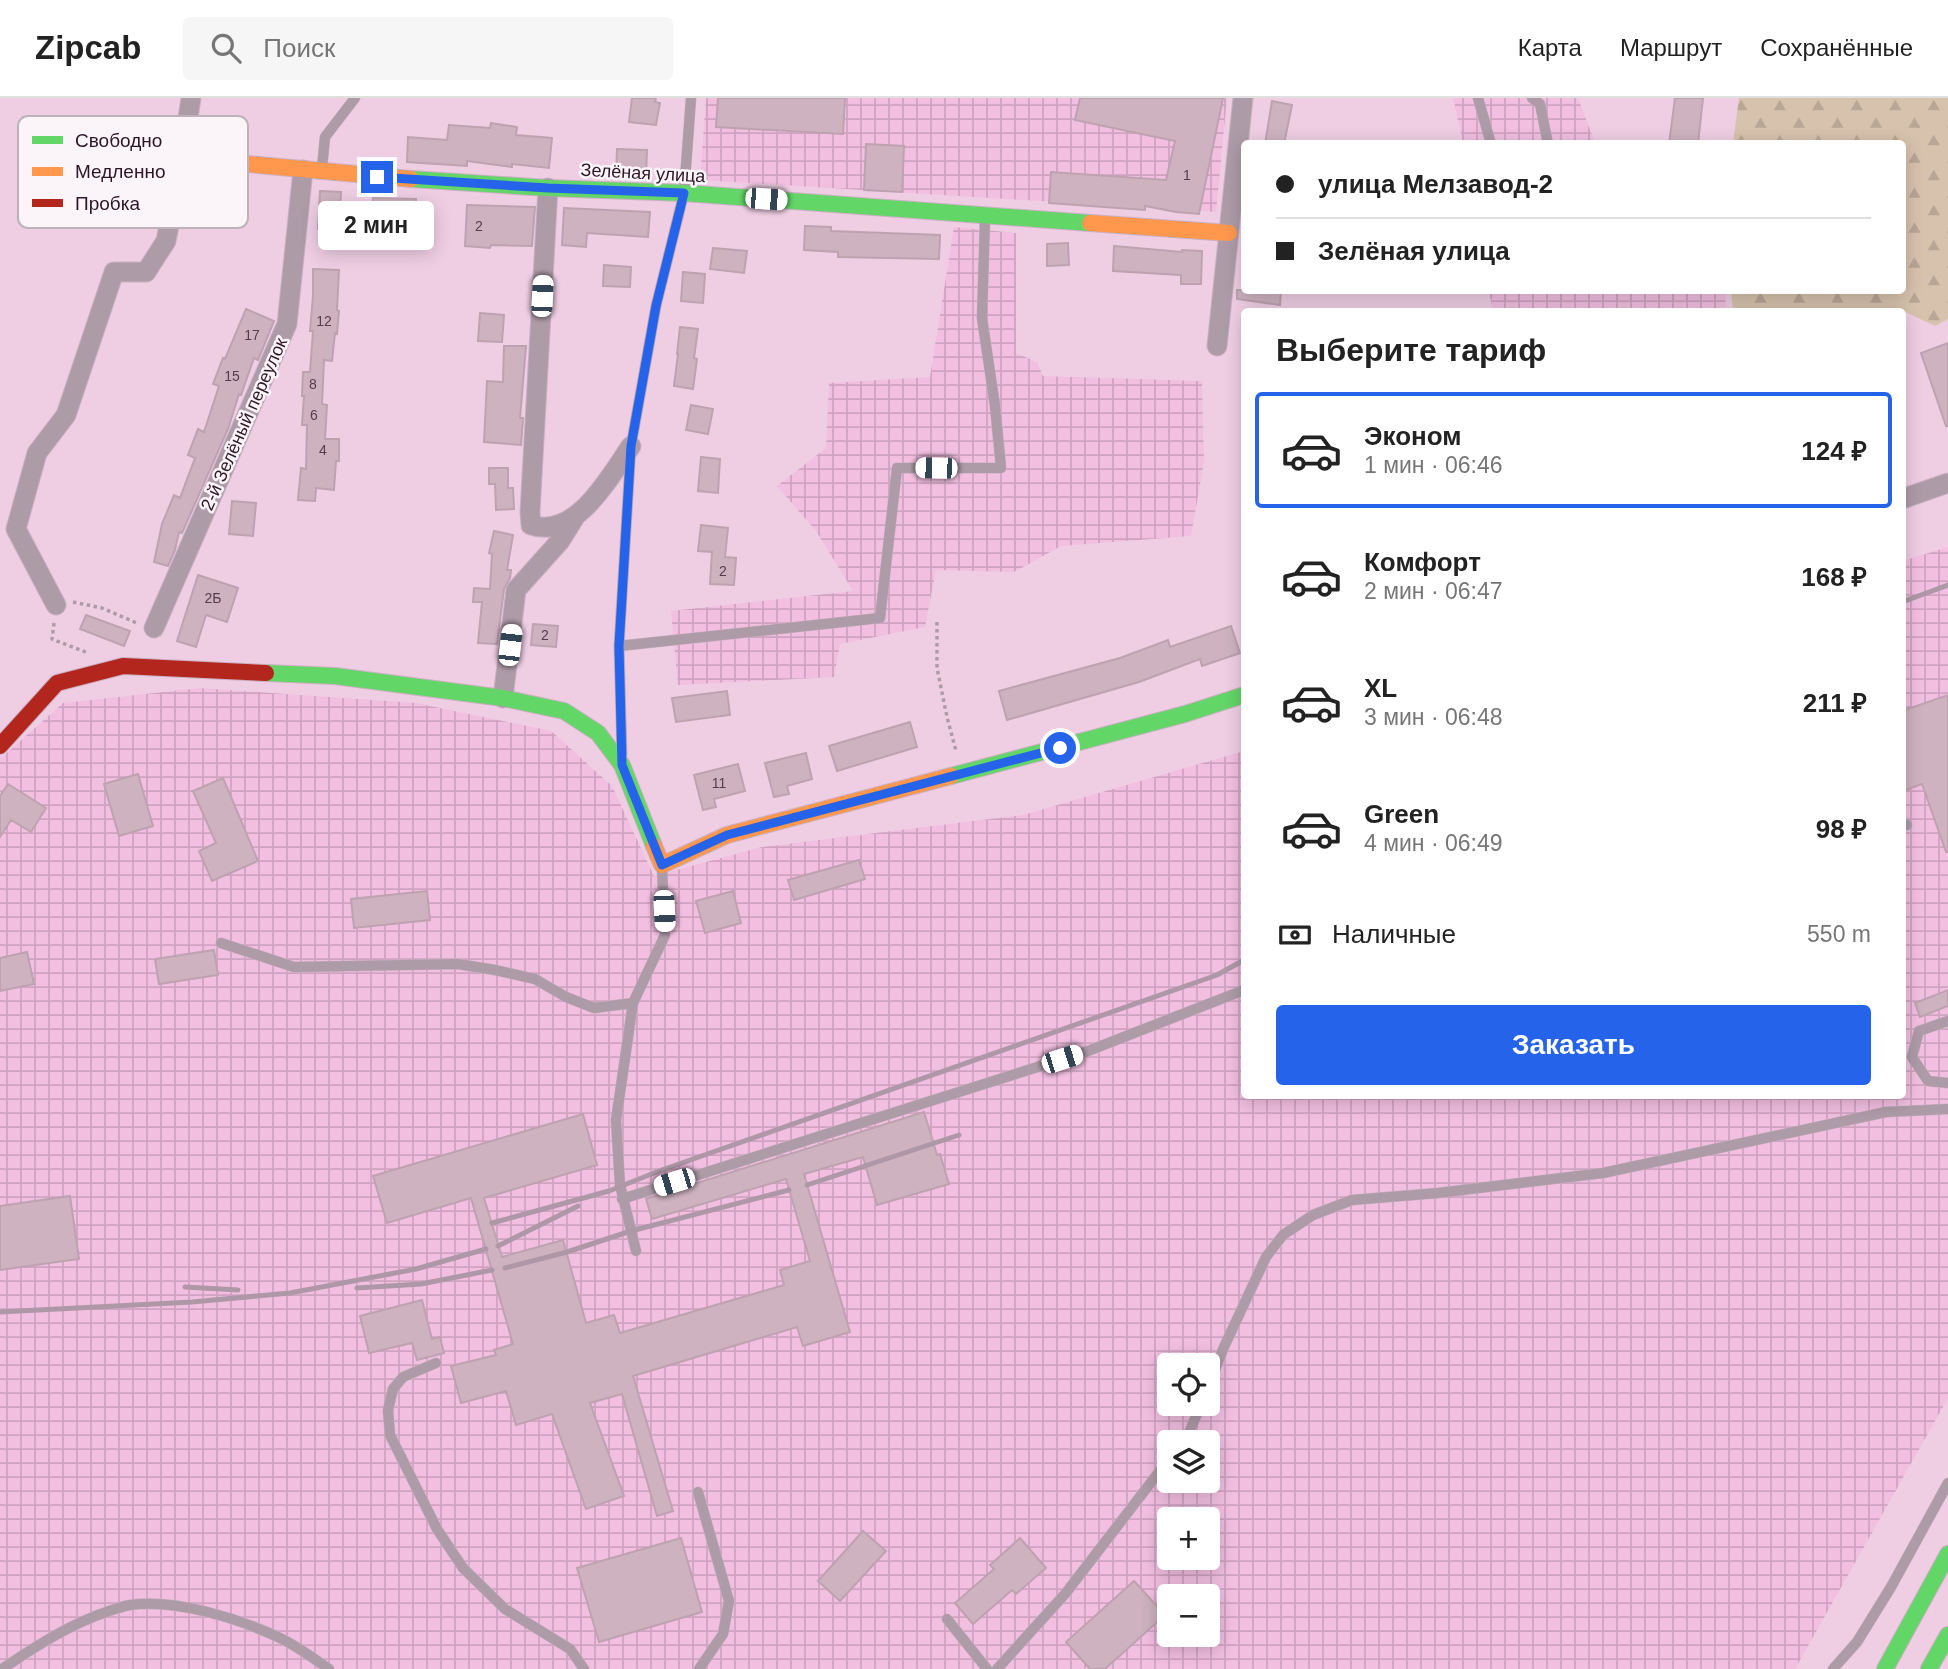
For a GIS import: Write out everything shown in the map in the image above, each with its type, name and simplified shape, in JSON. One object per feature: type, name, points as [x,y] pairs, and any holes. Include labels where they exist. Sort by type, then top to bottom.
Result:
[{"type":"street","points":[[188,116],[191,98]]},
{"type":"street","points":[[1217,346],[1243,98]]},
{"type":"street","name":"Зелёная улица","points":[[248,165],[548,188],[684,193],[1229,233]]},
{"type":"street","name":"2-й Зелёный переулок","points":[[154,628],[287,324],[313,171]]},
{"type":"street","points":[[548,188],[531,525],[541,528],[567,522],[603,487],[631,446]]},
{"type":"street","points":[[56,605],[16,529],[37,453],[66,415],[114,272],[146,272],[166,241],[169,228]]},
{"type":"street","points":[[1906,498],[1948,484]]},
{"type":"street","points":[[503,698],[516,590],[560,541],[578,513]]},
{"type":"street","points":[[2,738],[57,683],[123,666],[335,676],[503,698],[564,711],[598,733],[622,765],[662,865],[727,835],[1185,714],[1241,696]]},
{"type":"street","points":[[1885,1669],[1948,1554]]},
{"type":"street","points":[[1929,1669],[1948,1634]]},
{"type":"lane","points":[[313,171],[325,137],[355,98]]},
{"type":"lane","points":[[622,765],[619,646],[631,446],[656,306],[684,193],[691,98]]},
{"type":"lane","points":[[1478,98],[1490,140]]},
{"type":"lane","points":[[1532,98],[1540,104],[1547,140]]},
{"type":"lane","points":[[619,646],[880,618],[897,468],[1001,468],[982,318],[985,215]]},
{"type":"lane","points":[[636,1251],[622,1199],[615,1120],[633,1003],[665,935],[662,865]]},
{"type":"lane","points":[[220,943],[294,967],[458,964],[535,979],[566,997],[594,1008],[633,1003]]},
{"type":"lane","points":[[622,1199],[1088,1051],[1241,991]]},
{"type":"lane","points":[[1948,1021],[1919,1031],[1912,1057],[1928,1081],[1948,1083]]},
{"type":"lane","points":[[1220,1357],[1266,1257],[1283,1235],[1313,1215],[1352,1200],[1438,1193],[1602,1172],[1886,1112],[1948,1109]]},
{"type":"lane","points":[[436,1363],[403,1377],[393,1389],[388,1410],[390,1435],[437,1529],[463,1568],[505,1609],[569,1649],[584,1669]]},
{"type":"lane","points":[[997,1669],[1065,1594],[1157,1475]]},
{"type":"lane","points":[[1833,1669],[1857,1642],[1891,1587],[1948,1483]]},
{"type":"lane","points":[[698,1492],[729,1601],[723,1634],[699,1669]]},
{"type":"lane","points":[[2,1669],[38,1644],[85,1619],[128,1605],[160,1605],[189,1608],[233,1620],[280,1638],[329,1669]]},
{"type":"lane","points":[[947,1619],[987,1669]]},
{"type":"path","points":[[123,666],[52,639],[56,605],[71,602],[102,608],[154,628]]},
{"type":"path","points":[[937,622],[937,668],[958,756],[959,775]]},
{"type":"shaded area","points":[[706,98],[1227,98],[1216,212],[700,180]]},
{"type":"shaded area","points":[[1453,98],[1578,98],[1594,140],[1462,140]]},
{"type":"shaded area","points":[[954,227],[1016,233],[1016,353],[1037,362],[1043,376],[1202,381],[1204,462],[1191,536],[1061,546],[1014,572],[936,570],[925,627],[840,644],[834,677],[678,685],[671,611],[853,591],[816,531],[777,486],[826,448],[829,383],[930,377]]},
{"type":"shaded area","points":[[1490,294],[1725,294],[1726,308],[1492,308]]},
{"type":"shaded area","points":[[1948,547],[1948,1398],[1795,1669],[0,1669],[0,759],[63,703],[200,688],[416,703],[551,731],[612,786],[654,876],[762,847],[1023,815],[1241,752],[1241,1099],[1906,1099],[1906,560]]},
{"type":"green space","points":[[1739,98],[1948,98],[1948,319],[1935,326],[1906,312],[1906,308],[1733,308],[1731,294],[1906,294],[1906,140],[1733,140]]},
{"type":"building","points":[[632,98],[656,98],[655,102],[660,103],[656,125],[629,122]]},
{"type":"building","points":[[718,98],[845,98],[843,134],[716,127]]},
{"type":"building","points":[[1080,98],[1223,98],[1199,214],[1145,206],[1145,210],[1049,203],[1051,172],[1166,180],[1175,141],[1075,120]]},
{"type":"building","points":[[1675,98],[1703,98],[1698,140],[1670,140]]},
{"type":"building","points":[[1272,101],[1292,105],[1285,140],[1266,140]]},
{"type":"building","points":[[491,123],[517,127],[516,135],[552,138],[549,168],[512,164],[512,167],[467,161],[467,166],[407,162],[408,137],[447,140],[449,125],[490,128]]},
{"type":"building","points":[[866,144],[904,146],[902,192],[864,190]]},
{"type":"building","points":[[617,149],[647,150],[646,175],[616,174]]},
{"type":"building","points":[[320,191],[341,192],[339,230],[318,229]]},
{"type":"building","points":[[373,198],[416,199],[414,227],[396,225],[397,218],[372,217]]},
{"type":"building","points":[[467,205],[535,207],[532,246],[465,246]]},
{"type":"building","points":[[564,208],[650,212],[648,237],[587,233],[586,247],[562,245]]},
{"type":"building","points":[[805,226],[831,227],[831,231],[940,235],[939,259],[838,257],[838,252],[804,250]]},
{"type":"building","points":[[1068,243],[1069,265],[1047,266],[1047,244]]},
{"type":"building","points":[[1114,246],[1182,252],[1202,251],[1201,284],[1181,284],[1181,275],[1113,271]]},
{"type":"building","points":[[713,248],[747,251],[744,273],[710,269]]},
{"type":"building","points":[[604,265],[631,267],[630,287],[603,286]]},
{"type":"building","points":[[313,269],[339,270],[337,334],[335,333],[332,361],[324,360],[322,404],[327,405],[325,439],[339,439],[339,461],[336,461],[334,490],[316,488],[315,501],[298,500],[301,468],[306,469],[307,425],[302,425],[302,396],[303,372],[310,372]]},
{"type":"building","points":[[683,272],[705,274],[703,303],[681,301]]},
{"type":"building","points":[[1237,290],[1241,290],[1241,294],[1281,294],[1280,305],[1237,299]]},
{"type":"building","points":[[246,309],[274,321],[258,360],[254,358],[228,429],[182,533],[179,532],[168,566],[154,562],[162,524],[174,495],[180,498],[195,458],[188,455],[198,429],[204,432],[219,386],[213,384]]},
{"type":"building","points":[[480,313],[504,315],[502,342],[478,341]]},
{"type":"building","points":[[680,327],[698,329],[693,389],[674,386]]},
{"type":"building","points":[[1948,343],[1948,426],[1946,426],[1921,353]]},
{"type":"building","points":[[504,346],[526,346],[520,418],[523,418],[521,445],[484,442],[487,381],[503,382]]},
{"type":"building","points":[[691,405],[713,409],[708,434],[686,430]]},
{"type":"building","points":[[701,457],[720,459],[718,493],[698,491]]},
{"type":"building","points":[[489,468],[508,468],[508,488],[513,488],[514,509],[496,510],[495,484],[489,484]]},
{"type":"building","points":[[232,501],[256,503],[253,536],[229,534]]},
{"type":"building","points":[[701,525],[728,528],[725,557],[736,558],[734,585],[710,584],[712,552],[698,551]]},
{"type":"building","points":[[494,531],[513,535],[507,570],[511,570],[510,578],[504,589],[497,644],[478,643],[482,602],[473,602],[474,588],[490,589],[492,554],[489,553]]},
{"type":"building","points":[[198,575],[238,588],[227,622],[206,615],[196,647],[177,641]]},
{"type":"building","points":[[86,615],[130,631],[124,646],[80,629]]},
{"type":"building","points":[[533,624],[558,626],[556,647],[531,645]]},
{"type":"building","points":[[1231,626],[1240,653],[1202,666],[1200,659],[1139,682],[1007,720],[999,691],[1120,658],[1168,640],[1170,647]]},
{"type":"building","points":[[727,691],[730,715],[676,722],[672,698]]},
{"type":"building","points":[[1948,695],[1948,852],[1922,784],[1906,790],[1906,710]]},
{"type":"building","points":[[910,722],[917,747],[837,771],[829,746]]},
{"type":"building","points":[[806,753],[812,779],[787,786],[789,794],[774,797],[765,763]]},
{"type":"building","points":[[738,764],[745,791],[714,799],[716,807],[703,810],[694,775]]},
{"type":"building","points":[[138,774],[153,826],[119,836],[104,784]]},
{"type":"building","points":[[223,778],[258,861],[212,881],[199,851],[216,843],[193,791]]},
{"type":"building","points":[[8,784],[46,808],[31,832],[11,820],[0,837],[0,796]]},
{"type":"building","points":[[859,860],[865,879],[794,900],[788,880]]},
{"type":"building","points":[[427,891],[430,920],[354,928],[351,899]]},
{"type":"building","points":[[733,891],[741,923],[705,933],[696,901]]},
{"type":"building","points":[[214,950],[218,975],[159,984],[155,959]]},
{"type":"building","points":[[27,952],[34,984],[0,991],[0,958]]},
{"type":"building","points":[[1948,990],[1948,1006],[1920,1017],[1915,1003]]},
{"type":"building","points":[[924,1112],[949,1184],[877,1205],[863,1157],[804,1174],[850,1332],[803,1346],[797,1327],[633,1376],[673,1511],[657,1516],[622,1394],[590,1403],[624,1496],[586,1509],[552,1414],[516,1425],[506,1391],[461,1403],[451,1366],[496,1355],[494,1350],[513,1344],[471,1198],[387,1223],[373,1176],[583,1114],[597,1165],[484,1198],[502,1257],[563,1240],[586,1323],[614,1315],[620,1333],[784,1285],[780,1270],[810,1261],[786,1179],[652,1219],[646,1199]]},
{"type":"building","points":[[70,1196],[79,1259],[0,1270],[0,1206]]},
{"type":"building","points":[[422,1300],[432,1339],[440,1337],[444,1353],[417,1360],[412,1343],[369,1353],[360,1316]]},
{"type":"building","points":[[863,1531],[886,1551],[840,1601],[818,1581]]},
{"type":"building","points":[[681,1538],[702,1612],[599,1642],[577,1568]]},
{"type":"building","points":[[1020,1538],[1046,1568],[1016,1594],[1012,1590],[973,1624],[955,1603],[994,1569],[990,1565]]},
{"type":"building","points":[[1134,1581],[1157,1606],[1157,1622],[1105,1669],[1090,1669],[1066,1642]]},
{"type":"railway","points":[[1906,601],[1948,585]]},
{"type":"railway","points":[[492,1223],[609,1191],[659,1171],[1217,975],[1241,962]]},
{"type":"railway","points":[[807,1185],[959,1135]]},
{"type":"railway","points":[[505,1268],[567,1252],[631,1231],[789,1190]]},
{"type":"railway","points":[[498,1246],[578,1206]]},
{"type":"railway","points":[[0,1312],[192,1302],[290,1293],[416,1269],[486,1249]]},
{"type":"railway","points":[[357,1288],[421,1284],[492,1270]]},
{"type":"railway","points":[[185,1287],[238,1290]]},
{"type":"traffic: fast","points":[[411,179],[684,193],[1090,223]]},
{"type":"traffic: fast","points":[[266,673],[335,676],[503,698],[564,711],[598,733],[622,765],[654,846]]},
{"type":"traffic: fast","points":[[951,776],[1185,714],[1241,696]]},
{"type":"traffic: fast","points":[[1885,1669],[1948,1554]]},
{"type":"traffic: fast","points":[[1929,1669],[1948,1635]]},
{"type":"traffic: slow","points":[[248,164],[411,179]]},
{"type":"traffic: slow","points":[[1090,223],[1229,233]]},
{"type":"traffic: slow","points":[[654,846],[662,865],[727,835],[951,776]]},
{"type":"traffic: jam","points":[[0,746],[57,683],[123,666],[266,673]]},
{"type":"route","points":[[377,177],[684,193],[656,306],[631,446],[619,646],[622,765],[662,865],[727,835],[1060,748]]}]
